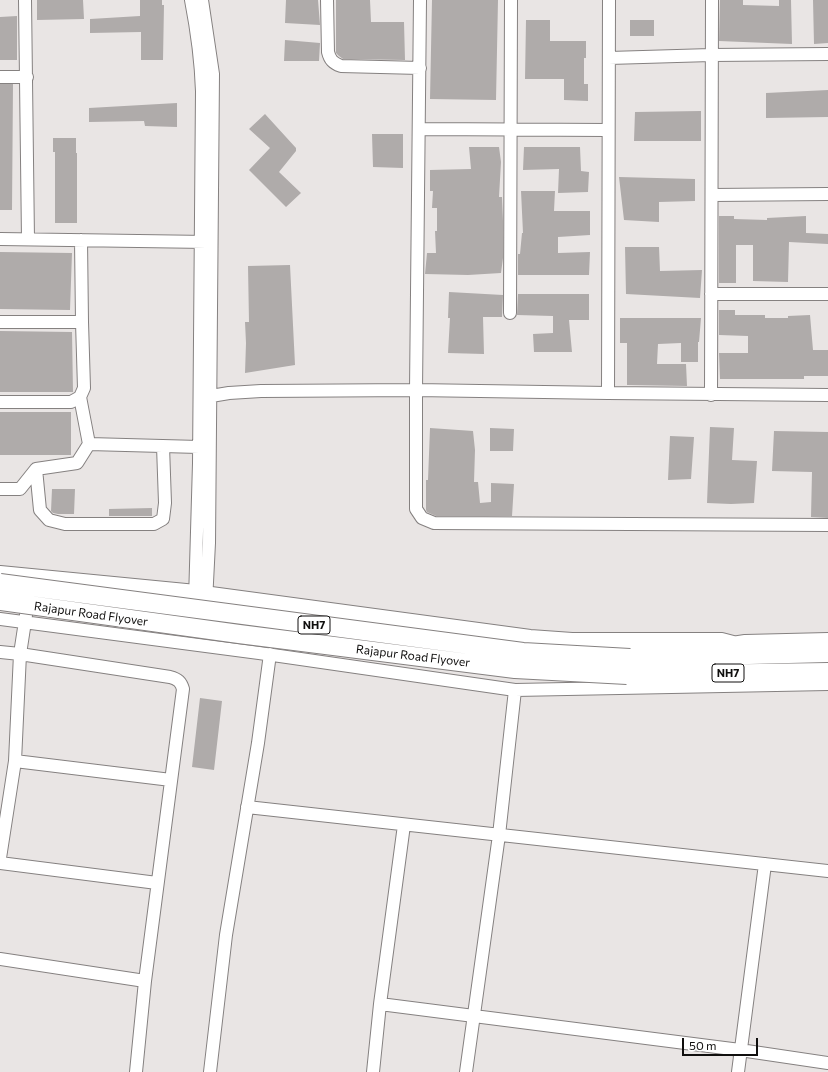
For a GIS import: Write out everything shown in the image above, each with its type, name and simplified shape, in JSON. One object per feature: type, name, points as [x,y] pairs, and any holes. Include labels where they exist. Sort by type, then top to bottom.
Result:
[{"type":"highway","name":"Rajapur Road Flyover","points":[[0,583],[628,666],[747,655]]},
{"type":"highway","name":"Rajapur Road Flyover","points":[[0,601],[239,634],[515,669],[628,666],[828,672]]},
{"type":"highway","name":"NH7","points":[[747,655],[828,653]]},
{"type":"main road","points":[[0,574],[530,638],[572,641],[722,641],[732,643],[747,655]]},
{"type":"street","points":[[25,0],[28,239]]},
{"type":"street","points":[[190,0],[202,66],[210,396],[209,543],[201,598],[192,644]]},
{"type":"street","points":[[202,0],[213,74],[199,447],[201,598],[204,646]]},
{"type":"street","points":[[327,0],[328,52],[334,63],[341,66],[420,68]]},
{"type":"street","points":[[420,0],[416,509],[422,518],[434,523],[828,525]]},
{"type":"street","points":[[510,313],[511,0]]},
{"type":"street","points":[[608,393],[609,0]]},
{"type":"street","points":[[711,395],[712,0]]},
{"type":"street","points":[[609,58],[828,54]]},
{"type":"street","points":[[0,77],[27,77]]},
{"type":"street","points":[[419,129],[608,130]]},
{"type":"street","points":[[712,195],[828,194]]},
{"type":"street","points":[[0,239],[206,242]]},
{"type":"street","points":[[0,489],[20,489],[36,469],[77,463],[89,444],[80,397],[84,388],[81,240]]},
{"type":"street","points":[[711,294],[828,294]]},
{"type":"street","points":[[0,322],[82,322]]},
{"type":"street","points":[[210,396],[261,391],[416,390],[711,395],[828,395]]},
{"type":"street","points":[[0,402],[71,402],[80,397]]},
{"type":"street","points":[[89,444],[199,447]]},
{"type":"street","points":[[36,469],[40,510],[48,520],[65,524],[154,524],[163,519],[165,503],[163,446]]},
{"type":"street","points":[[0,858],[15,761],[20,654],[30,577]]},
{"type":"street","points":[[0,619],[270,654],[515,690],[828,684]]},
{"type":"street","points":[[732,643],[745,641],[828,639]]},
{"type":"street","points":[[0,652],[170,677],[181,683],[183,689],[157,883],[136,1072]]},
{"type":"street","points":[[210,1072],[226,935],[258,743],[270,654]]},
{"type":"street","points":[[466,1072],[499,835],[515,690]]},
{"type":"street","points":[[15,761],[171,780]]},
{"type":"street","points":[[247,807],[828,871]]},
{"type":"street","points":[[373,1072],[380,1004],[404,824]]},
{"type":"street","points":[[0,863],[157,883]]},
{"type":"street","points":[[738,1072],[765,864]]},
{"type":"street","points":[[0,959],[145,981]]},
{"type":"street","points":[[380,1004],[740,1050],[828,1063]]},
{"type":"building","points":[[37,0],[83,0],[84,19],[37,20]]},
{"type":"building","points":[[140,0],[162,0],[162,5],[164,5],[163,60],[141,60],[141,32],[90,33],[90,19],[140,16]]},
{"type":"building","points":[[286,0],[318,0],[320,25],[285,23]]},
{"type":"building","points":[[336,0],[370,0],[371,22],[404,22],[405,60],[343,59],[339,56],[336,53]]},
{"type":"building","points":[[432,0],[498,0],[496,100],[430,99]]},
{"type":"building","points":[[720,0],[743,0],[743,5],[779,6],[779,0],[791,0],[792,44],[719,41]]},
{"type":"building","points":[[813,0],[828,0],[828,43],[814,44]]},
{"type":"building","points":[[17,16],[17,60],[0,60],[0,17]]},
{"type":"building","points":[[526,20],[550,20],[550,41],[586,41],[586,58],[584,58],[584,84],[588,84],[588,101],[564,100],[564,79],[525,79]]},
{"type":"building","points":[[630,20],[654,20],[654,36],[630,36]]},
{"type":"building","points":[[285,40],[320,43],[319,61],[284,61]]},
{"type":"building","points":[[0,84],[13,84],[12,210],[0,210]]},
{"type":"building","points":[[828,90],[828,117],[766,118],[766,93]]},
{"type":"building","points":[[177,103],[177,127],[145,126],[144,121],[89,122],[89,108]]},
{"type":"building","points":[[701,111],[701,141],[634,141],[635,112]]},
{"type":"building","points":[[265,114],[296,148],[296,151],[279,172],[301,193],[286,207],[249,170],[270,148],[249,129]]},
{"type":"building","points":[[372,134],[403,134],[403,168],[373,167]]},
{"type":"building","points":[[53,138],[76,138],[77,223],[55,223],[55,152],[53,152]]},
{"type":"building","points":[[469,147],[499,147],[501,162],[499,197],[502,197],[503,221],[503,258],[501,273],[468,275],[425,274],[427,253],[436,253],[435,231],[437,231],[437,208],[432,208],[433,191],[430,191],[430,170],[471,169]]},
{"type":"building","points":[[524,147],[580,147],[581,171],[589,172],[588,192],[558,193],[559,169],[523,170]]},
{"type":"building","points":[[619,177],[695,179],[695,201],[659,202],[659,222],[624,220]]},
{"type":"building","points":[[521,191],[555,191],[554,211],[590,211],[590,235],[558,237],[558,253],[590,252],[589,275],[518,275],[518,254],[520,254],[523,233]]},
{"type":"building","points":[[719,216],[734,216],[734,219],[767,220],[767,218],[806,216],[806,233],[828,234],[828,244],[789,242],[788,282],[753,281],[753,245],[736,245],[736,283],[719,283]]},
{"type":"building","points":[[625,247],[659,247],[660,271],[702,270],[700,298],[626,294]]},
{"type":"building","points":[[0,252],[72,253],[70,310],[0,309]]},
{"type":"building","points":[[290,265],[295,365],[245,373],[245,322],[249,322],[248,266]]},
{"type":"building","points":[[449,292],[503,295],[502,317],[483,317],[484,354],[448,353],[450,318],[448,318]]},
{"type":"building","points":[[518,294],[589,294],[589,320],[569,320],[572,352],[534,352],[533,334],[553,333],[553,316],[517,315]]},
{"type":"building","points":[[719,310],[735,310],[735,315],[765,315],[765,318],[788,318],[788,316],[810,315],[813,350],[828,350],[828,376],[804,376],[804,379],[720,379],[719,353],[748,353],[748,336],[719,335]]},
{"type":"building","points":[[620,318],[701,318],[698,342],[698,362],[681,362],[681,343],[658,344],[657,364],[686,364],[687,386],[627,385],[627,343],[620,343]]},
{"type":"building","points":[[0,331],[72,332],[73,392],[0,392]]},
{"type":"building","points":[[0,412],[71,412],[71,455],[0,455]]},
{"type":"building","points":[[710,427],[734,428],[732,460],[757,461],[754,503],[707,503]]},
{"type":"building","points":[[430,428],[473,431],[475,450],[474,482],[478,482],[480,503],[491,502],[491,483],[514,484],[512,516],[436,516],[427,512],[426,480],[428,480]]},
{"type":"building","points":[[490,428],[514,429],[513,451],[490,451]]},
{"type":"building","points":[[774,431],[828,432],[828,518],[811,517],[812,472],[772,471]]},
{"type":"building","points":[[670,436],[694,437],[691,479],[668,480]]},
{"type":"building","points":[[52,489],[75,489],[74,514],[58,514],[51,511]]},
{"type":"building","points":[[152,508],[152,516],[109,516],[109,509]]},
{"type":"building","points":[[200,698],[222,701],[214,770],[192,767]]}]
